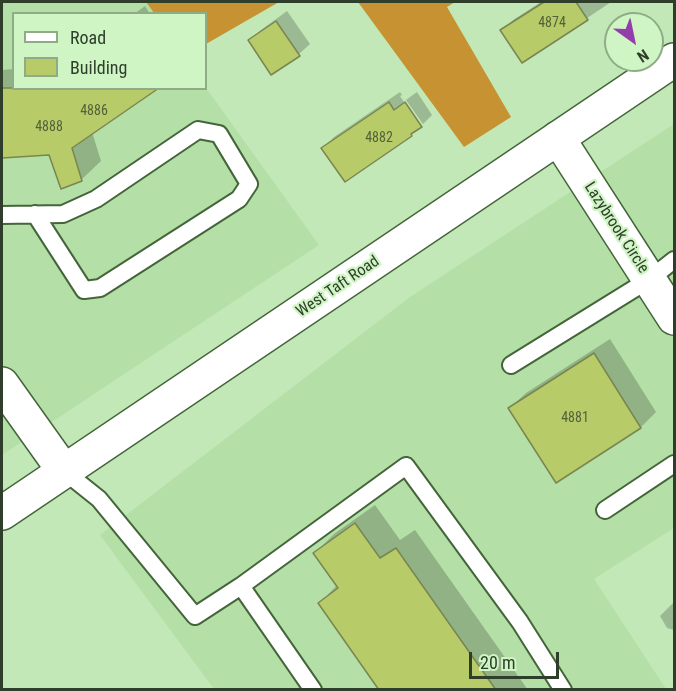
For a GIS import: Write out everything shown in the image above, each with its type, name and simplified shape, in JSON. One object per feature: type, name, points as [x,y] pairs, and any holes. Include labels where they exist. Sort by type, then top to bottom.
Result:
[{"type":"main road","name":"West Taft Road","points":[[2,513],[675,60]]},
{"type":"main road","name":"Lazybrook Circle","points":[[558,138],[662,270],[675,318]]},
{"type":"main road","points":[[2,384],[64,471]]},
{"type":"lane","points":[[2,215],[35,214],[63,214],[96,199],[198,130],[219,134],[249,184],[240,199],[100,288],[84,290],[35,214]]},
{"type":"lane","points":[[511,364],[662,270]]},
{"type":"lane","points":[[605,510],[675,464]]},
{"type":"lane","points":[[64,471],[99,499],[195,616],[241,586],[406,465],[520,622],[563,690]]},
{"type":"lane","points":[[241,586],[314,690]]},
{"type":"shaded area","points":[[2,2],[146,2],[153,12],[12,12],[12,90],[207,89],[319,245],[2,455]]},
{"type":"shaded area","points":[[146,2],[279,2],[207,43],[207,12],[153,12]]},
{"type":"shaded area","points":[[358,2],[455,2],[447,7],[511,117],[464,147]]},
{"type":"shaded area","points":[[674,124],[674,528],[594,579],[666,689],[214,689],[100,535],[410,297]]},
{"type":"building","points":[[544,2],[576,2],[588,20],[522,63],[500,30]]},
{"type":"building","points":[[276,21],[300,56],[271,75],[248,40]]},
{"type":"building","points":[[2,88],[12,88],[12,90],[156,90],[72,148],[82,181],[61,189],[49,155],[2,158]]},
{"type":"building","points":[[389,102],[394,110],[405,102],[422,127],[345,182],[321,148]]},
{"type":"building","points":[[594,353],[641,428],[556,483],[508,408]]},
{"type":"building","points":[[355,523],[380,558],[396,548],[496,690],[379,690],[318,603],[338,588],[313,553]]}]
